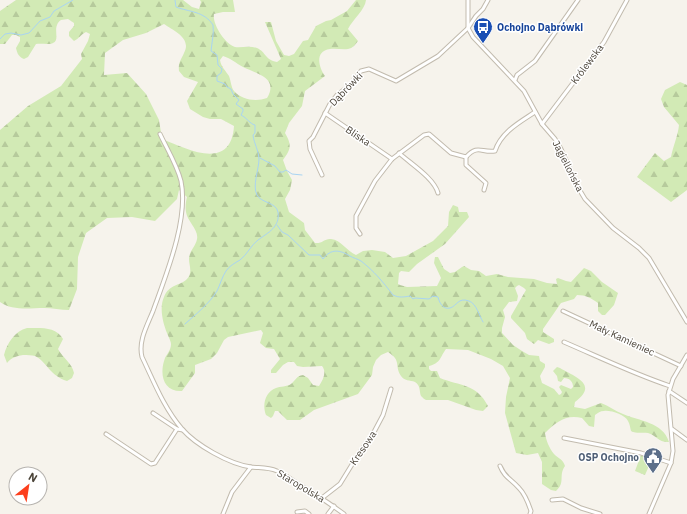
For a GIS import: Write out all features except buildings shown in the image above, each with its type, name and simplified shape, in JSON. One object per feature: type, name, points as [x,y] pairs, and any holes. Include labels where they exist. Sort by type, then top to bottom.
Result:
[{"type":"street","points":[[468,0],[468,28]]},
{"type":"street","points":[[468,28],[476,16],[483,10],[488,0]]},
{"type":"street","points":[[515,80],[517,75],[535,61],[578,0]]},
{"type":"street","name":"Królewska","points":[[542,124],[604,42],[627,0]]},
{"type":"street","name":"Jagiellońska","points":[[468,28],[473,37],[515,80],[529,98],[542,124],[558,144],[573,179],[585,199],[621,235],[639,248],[649,258],[687,322]]},
{"type":"street","name":"Dąbrówki","points":[[322,175],[308,141],[313,137],[330,104],[337,95],[349,86],[361,71],[369,69],[396,81],[438,56],[468,28]]},
{"type":"street","points":[[484,190],[486,183],[466,165],[466,158],[479,149],[495,151],[501,139],[508,131],[535,112]]},
{"type":"street","name":"Bliska","points":[[325,113],[392,159]]},
{"type":"street","name":"Staropolska","points":[[160,134],[180,180],[183,197],[178,237],[142,340],[140,351],[161,397],[183,430],[205,448],[222,457],[251,467],[268,468],[279,472],[322,498],[344,514]]},
{"type":"street","points":[[360,234],[356,228],[356,216],[375,181],[392,159],[424,135],[429,134],[451,153],[466,158]]},
{"type":"street","points":[[399,153],[429,179],[436,187],[438,193]]},
{"type":"street","name":"Mały Kamieniec","points":[[563,311],[681,366]]},
{"type":"street","points":[[564,342],[646,378],[670,386]]},
{"type":"street","points":[[649,514],[671,463],[673,450],[672,429],[668,410],[669,391],[670,386],[687,355]]},
{"type":"street","name":"Kresowa","points":[[322,498],[340,484],[374,432],[383,415],[391,390]]},
{"type":"street","points":[[669,391],[687,403]]},
{"type":"street","points":[[153,413],[176,429],[183,430]]},
{"type":"street","points":[[106,434],[151,464],[155,463],[176,429]]},
{"type":"street","points":[[672,429],[687,440]]},
{"type":"street","points":[[564,438],[640,453],[671,463]]},
{"type":"street","points":[[500,466],[504,475],[520,489],[528,500],[531,511],[530,514]]},
{"type":"street","points":[[223,514],[232,492],[251,467]]},
{"type":"street","points":[[552,500],[563,499],[581,508],[600,514]]},
{"type":"street","points":[[328,514],[334,506]]},
{"type":"street","points":[[298,512],[305,512],[309,514]]},
{"type":"green space","points":[[16,0],[183,0],[192,7],[199,9],[201,2],[200,0],[233,0],[235,12],[214,14],[215,23],[223,38],[235,47],[257,48],[270,60],[277,62],[281,59],[265,22],[271,22],[276,41],[284,55],[289,56],[294,54],[303,41],[308,40],[316,26],[347,11],[356,0],[366,0],[361,11],[348,29],[358,41],[350,49],[330,49],[325,50],[322,53],[319,60],[321,69],[325,76],[305,91],[302,106],[289,123],[285,133],[290,147],[283,160],[292,180],[290,190],[285,199],[289,212],[304,223],[305,230],[315,243],[320,243],[327,239],[331,239],[338,241],[356,255],[363,251],[372,250],[385,252],[393,258],[406,256],[433,241],[448,226],[449,212],[453,205],[458,207],[459,212],[467,212],[469,217],[445,244],[417,264],[409,272],[401,271],[399,273],[398,284],[407,287],[437,286],[441,278],[434,263],[435,257],[438,257],[444,269],[450,273],[455,272],[464,266],[471,270],[479,271],[486,276],[497,274],[557,284],[556,279],[558,278],[571,282],[584,268],[591,271],[602,282],[618,293],[614,305],[605,315],[602,315],[598,311],[598,303],[588,297],[577,295],[574,299],[561,303],[543,329],[543,332],[554,339],[554,342],[549,344],[538,340],[534,344],[527,339],[525,333],[511,318],[526,290],[519,285],[515,288],[518,296],[517,301],[509,302],[503,310],[505,317],[502,333],[513,345],[522,351],[529,355],[539,356],[540,361],[545,364],[540,376],[542,383],[554,389],[559,395],[562,392],[559,387],[561,385],[571,389],[573,387],[572,382],[568,379],[564,378],[561,382],[558,381],[557,376],[553,371],[557,367],[578,378],[582,382],[585,386],[585,390],[582,396],[575,402],[574,407],[585,409],[601,403],[620,413],[656,426],[662,430],[669,442],[660,440],[648,433],[637,433],[631,431],[629,423],[626,419],[618,413],[610,411],[601,411],[595,415],[594,427],[589,426],[582,418],[566,418],[553,425],[545,433],[547,441],[554,454],[562,460],[565,466],[562,473],[561,485],[556,491],[551,490],[542,484],[542,462],[538,453],[527,455],[516,453],[505,413],[506,397],[510,378],[503,366],[491,359],[468,350],[446,349],[436,363],[429,366],[429,369],[431,371],[437,371],[440,378],[467,387],[479,393],[488,406],[483,411],[448,400],[426,400],[421,396],[419,387],[415,382],[402,378],[395,358],[388,352],[381,355],[376,360],[372,375],[358,394],[314,410],[300,420],[287,420],[278,411],[275,411],[271,418],[266,415],[264,407],[265,399],[269,392],[278,387],[293,383],[297,377],[303,375],[308,378],[313,385],[319,386],[323,379],[324,371],[322,366],[303,367],[297,366],[294,362],[288,362],[276,373],[271,373],[271,370],[280,359],[274,349],[266,348],[260,343],[263,333],[261,330],[228,337],[224,340],[217,353],[211,359],[195,365],[195,373],[182,391],[170,389],[164,381],[162,370],[171,344],[163,320],[162,306],[166,293],[172,287],[184,281],[189,276],[189,256],[197,239],[195,229],[188,219],[186,212],[187,197],[179,190],[177,199],[155,221],[132,217],[107,218],[86,233],[78,257],[77,289],[69,310],[16,308],[0,302],[0,130],[28,106],[61,86],[82,59],[81,54],[90,34],[86,32],[74,41],[69,36],[69,32],[74,26],[74,23],[68,19],[61,20],[57,26],[55,41],[50,44],[36,44],[28,57],[24,59],[18,55],[16,48],[20,41],[20,37],[12,35],[5,44],[0,44],[0,11]],"holes":[[[164,24],[177,32],[186,43],[186,48],[179,64],[179,71],[184,77],[198,82],[187,101],[190,109],[203,117],[210,119],[221,119],[234,126],[231,140],[225,149],[216,153],[206,154],[183,148],[162,139],[159,120],[146,94],[127,73],[104,75],[105,53],[123,40],[146,33]],[[223,56],[265,78],[270,86],[270,91],[267,98],[258,100],[249,99],[237,94],[232,88],[229,76],[222,67],[220,60]]]},
{"type":"green space","points":[[680,82],[687,85],[687,190],[671,202],[637,177],[655,153],[664,161],[671,157],[679,125],[664,107],[661,99],[665,90]]},
{"type":"green space","points":[[27,328],[52,330],[60,335],[63,339],[58,349],[73,369],[74,373],[72,378],[67,381],[61,379],[43,362],[34,356],[18,356],[7,363],[4,355],[9,342],[15,335]]},
{"type":"green space","points":[[641,455],[652,459],[645,475],[635,471]]},
{"type":"waterway","points":[[0,39],[5,34],[11,33],[21,35],[29,33],[40,21],[50,17],[54,11],[73,0]]},
{"type":"waterway","points":[[175,0],[176,7],[201,14],[213,25],[211,51],[217,55],[218,65],[222,69],[221,73],[217,76],[217,81],[225,84],[231,89],[233,94],[239,100],[236,104],[243,109],[241,115],[255,125],[255,133],[253,135],[259,159],[255,182],[257,195],[262,200],[272,204],[278,212],[277,222],[273,229],[256,242],[240,260],[227,269],[214,296],[185,324]]},
{"type":"waterway","points":[[260,158],[275,166],[280,172],[286,170],[292,174],[302,175]]},
{"type":"waterway","points":[[277,225],[282,232],[288,235],[309,255],[320,255],[323,259],[329,253],[339,251],[361,261],[378,277],[393,295],[399,297],[410,296],[413,299],[429,299],[433,296],[438,297],[439,301],[445,308],[450,308],[462,300],[469,301],[476,307],[483,322]]},
{"type":"place","name":"Ochojno Dąbrówki","points":[[483,44]]},
{"type":"place","name":"OSP Ochojno","points":[[653,474]]}]
